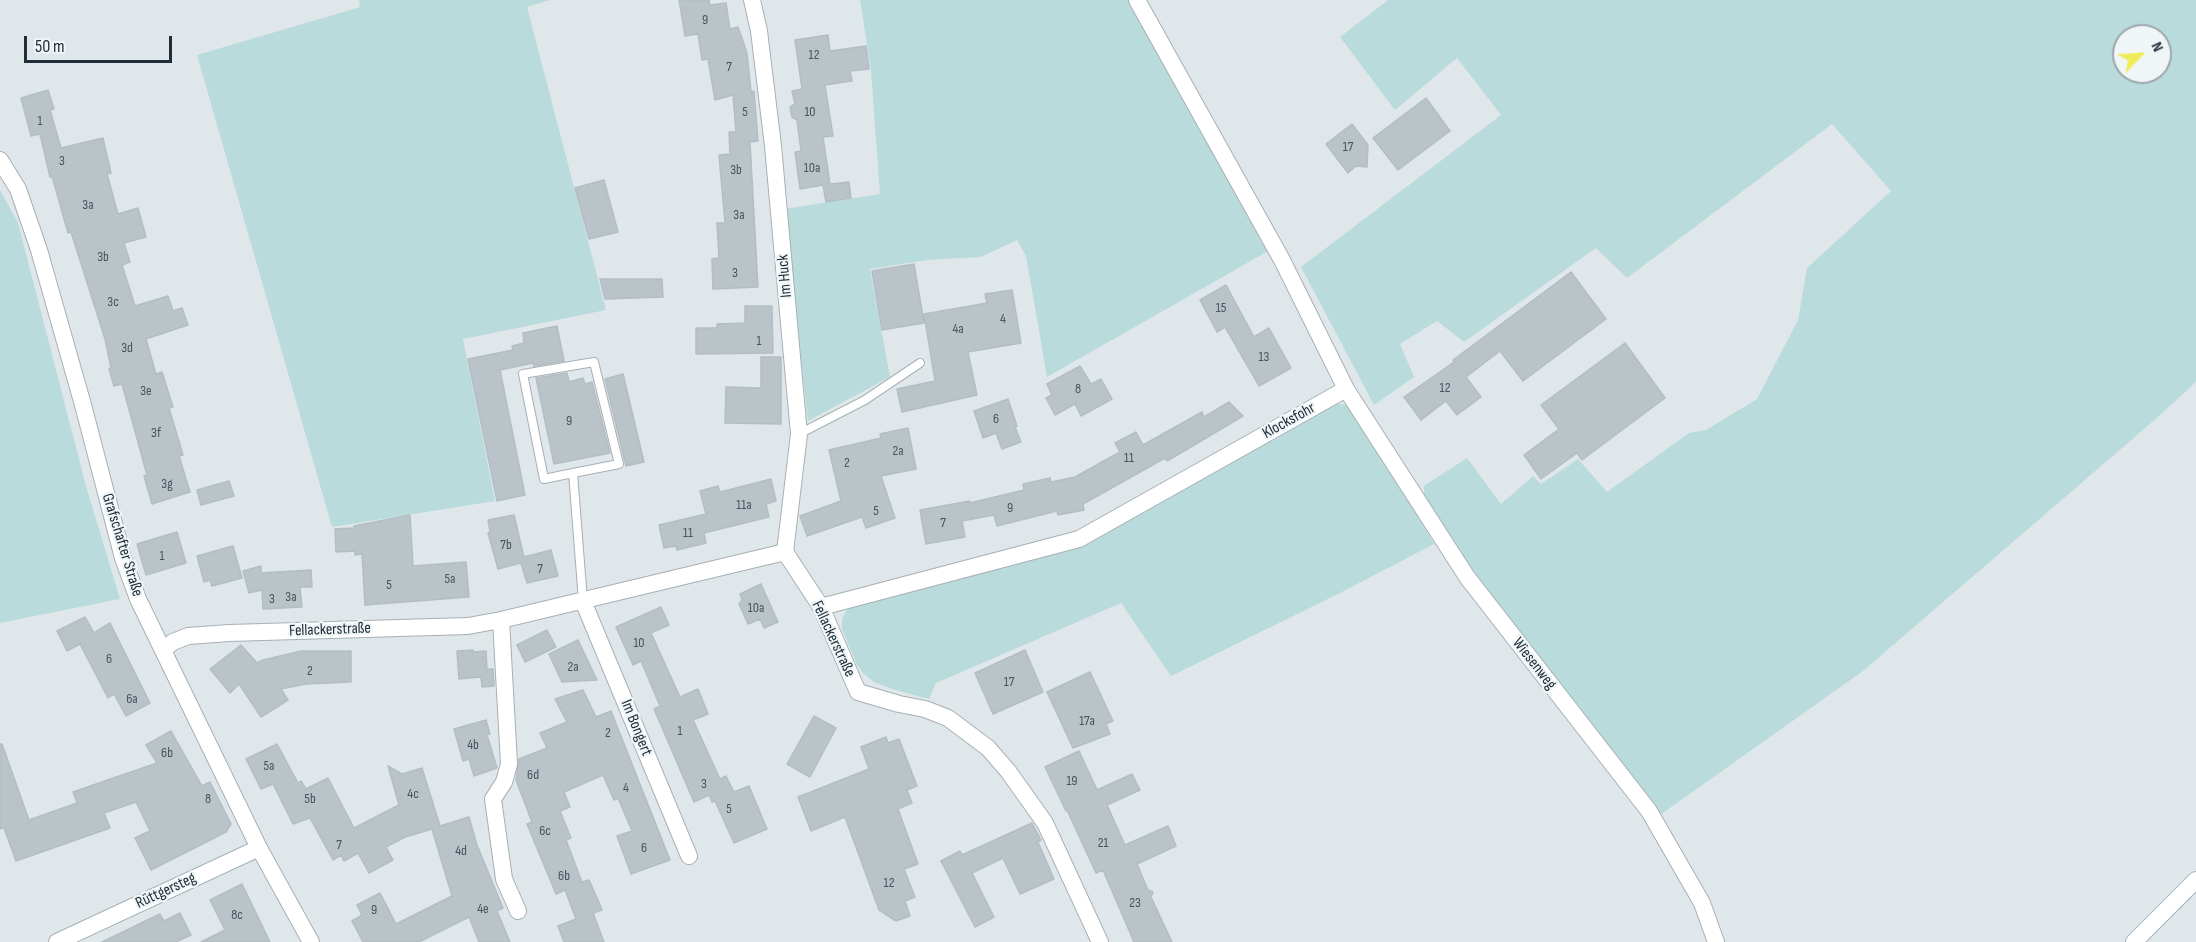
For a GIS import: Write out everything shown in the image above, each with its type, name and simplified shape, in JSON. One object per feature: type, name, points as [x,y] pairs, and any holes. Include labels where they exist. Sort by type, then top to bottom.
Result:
[{"type":"street","name":"Im Huck","points":[[752,0],[759,31],[773,146],[799,434],[785,552]]},
{"type":"street","points":[[1137,0],[1282,260],[1346,389]]},
{"type":"street","name":"Grafschafter Straße","points":[[0,160],[18,189],[39,250],[123,558],[138,599],[259,848],[311,942]]},
{"type":"street","name":"Klocksfohr","points":[[820,607],[1079,539],[1346,389]]},
{"type":"street","name":"Wiesenweg","points":[[1346,389],[1467,578],[1649,811],[1702,903],[1716,942]]},
{"type":"street","name":"Fellackerstraße","points":[[163,650],[188,636],[468,626],[785,552],[820,607],[858,692],[925,709],[948,718],[988,748],[1008,771],[1045,823],[1101,942]]},
{"type":"street","name":"Im Bongert","points":[[583,601],[689,856]]},
{"type":"street","points":[[501,620],[509,764],[504,782],[493,799],[504,879],[518,911]]},
{"type":"street","name":"Rüttgersteg","points":[[57,942],[75,938],[259,848]]},
{"type":"street","points":[[2134,942],[2196,880]]},
{"type":"lane","points":[[594,362],[619,464],[573,473],[544,479],[523,374],[594,362]]},
{"type":"lane","points":[[799,434],[865,400],[920,363]]},
{"type":"lane","points":[[573,473],[583,601]]},
{"type":"shaded area","points":[[359,0],[550,0],[527,7],[606,310],[463,339],[495,501],[332,527],[197,55],[360,7]]},
{"type":"shaded area","points":[[860,0],[1129,0],[1270,250],[1047,377],[1026,256],[1017,240],[981,257],[927,260],[870,269],[890,377],[808,421],[784,209],[880,194],[871,71]]},
{"type":"shaded area","points":[[1388,0],[2196,0],[2196,382],[1863,671],[1660,815],[1521,637],[1427,506],[1424,486],[1467,458],[1501,504],[1533,476],[1541,484],[1578,459],[1607,492],[1689,433],[1706,430],[1757,399],[1798,320],[1807,268],[1891,191],[1832,124],[1627,278],[1596,248],[1464,342],[1437,321],[1400,344],[1414,377],[1374,405],[1301,267],[1501,115],[1457,58],[1395,110],[1340,37]]},
{"type":"shaded area","points":[[0,190],[18,223],[86,486],[120,599],[0,623]]},
{"type":"shaded area","points":[[1334,403],[1346,405],[1356,411],[1434,544],[1171,676],[1121,603],[936,683],[929,699],[874,682],[857,665],[842,629],[842,619],[847,609],[1091,540]]},
{"type":"building","points":[[679,0],[709,0],[710,5],[726,3],[730,29],[738,27],[747,53],[751,92],[754,91],[758,141],[750,142],[758,287],[713,289],[712,259],[719,258],[717,223],[725,223],[719,155],[730,154],[729,132],[736,132],[733,95],[715,100],[708,59],[702,60],[698,34],[685,36]]},
{"type":"building","points":[[828,35],[830,51],[866,46],[869,69],[850,71],[852,81],[825,85],[833,136],[823,137],[830,184],[849,182],[851,198],[826,202],[823,185],[800,189],[795,152],[801,151],[797,120],[792,117],[790,107],[795,104],[792,91],[802,89],[795,40]]},
{"type":"building","points":[[48,90],[54,109],[50,110],[61,148],[103,138],[111,173],[107,174],[118,214],[138,208],[146,237],[124,243],[130,262],[122,265],[135,306],[168,296],[173,311],[182,308],[188,325],[146,339],[156,374],[162,372],[173,407],[169,408],[183,455],[179,456],[190,492],[152,504],[144,476],[147,475],[122,384],[114,386],[105,339],[71,232],[68,233],[52,176],[50,177],[40,134],[31,136],[21,98]]},
{"type":"building","points":[[1426,98],[1450,131],[1398,170],[1373,138]]},
{"type":"building","points":[[1352,124],[1368,145],[1367,167],[1356,166],[1348,173],[1326,144]]},
{"type":"building","points":[[604,180],[618,232],[589,239],[575,188]]},
{"type":"building","points":[[914,264],[924,323],[882,330],[872,271]]},
{"type":"building","points":[[1571,272],[1606,319],[1523,381],[1500,351],[1466,377],[1481,397],[1457,415],[1446,401],[1421,420],[1404,397],[1454,362],[1453,360]]},
{"type":"building","points":[[600,279],[662,279],[663,297],[605,299]]},
{"type":"building","points":[[1226,285],[1254,337],[1269,328],[1291,368],[1259,386],[1225,327],[1217,332],[1200,300]]},
{"type":"building","points":[[1012,290],[1021,343],[968,352],[977,395],[902,412],[897,389],[935,381],[924,314],[987,303],[985,294]]},
{"type":"building","points":[[745,306],[772,306],[773,353],[696,354],[696,328],[717,328],[717,324],[745,323]]},
{"type":"building","points":[[557,326],[564,361],[534,366],[533,363],[500,370],[525,495],[497,501],[468,359],[513,350],[512,346],[524,343],[523,333]]},
{"type":"building","points":[[1625,343],[1665,398],[1582,460],[1577,453],[1541,479],[1524,455],[1559,429],[1541,405]]},
{"type":"building","points":[[761,357],[781,357],[781,424],[725,423],[726,387],[761,388]]},
{"type":"building","points":[[1080,366],[1091,384],[1101,379],[1112,399],[1081,416],[1075,404],[1055,415],[1046,398],[1052,395],[1047,384]]},
{"type":"building","points":[[567,373],[569,382],[583,378],[585,384],[592,382],[610,453],[554,464],[536,378]]},
{"type":"building","points":[[623,374],[644,462],[626,466],[605,379]]},
{"type":"building","points":[[1008,399],[1021,442],[1002,449],[996,433],[983,438],[974,411]]},
{"type":"building","points":[[1229,402],[1243,416],[1167,461],[1165,458],[1083,504],[1084,510],[1058,515],[1057,511],[997,526],[994,515],[962,521],[965,537],[926,544],[920,510],[970,501],[970,503],[1024,490],[1023,484],[1050,478],[1051,482],[1075,477],[1120,452],[1115,443],[1136,432],[1143,445],[1202,412],[1204,417]]},
{"type":"building","points":[[908,428],[916,469],[881,476],[895,518],[866,528],[862,517],[807,536],[800,516],[841,501],[829,450],[881,438],[880,434]]},
{"type":"building","points":[[771,479],[776,501],[766,504],[769,517],[704,533],[706,543],[677,550],[676,546],[664,548],[659,525],[706,514],[700,491],[718,486],[720,492]]},
{"type":"building","points":[[229,481],[234,496],[201,505],[197,490]]},
{"type":"building","points":[[410,515],[413,566],[466,562],[469,597],[365,605],[362,554],[355,555],[355,551],[336,552],[335,529],[354,528],[354,526]]},
{"type":"building","points":[[514,515],[524,557],[551,550],[558,576],[527,583],[521,563],[498,569],[488,533],[490,532],[488,520]]},
{"type":"building","points":[[177,532],[186,563],[146,575],[137,544]]},
{"type":"building","points":[[233,546],[242,578],[212,586],[210,580],[204,582],[197,556]]},
{"type":"building","points":[[261,566],[261,573],[311,570],[312,587],[300,587],[302,607],[263,609],[262,590],[249,593],[243,571]]},
{"type":"building","points":[[761,584],[778,622],[764,628],[760,619],[748,624],[739,604],[742,600],[740,594]]},
{"type":"building","points":[[661,607],[669,625],[651,633],[680,697],[698,689],[708,714],[693,720],[720,779],[726,776],[734,792],[749,786],[767,829],[734,843],[715,801],[712,802],[709,795],[694,802],[654,709],[660,706],[641,661],[633,665],[616,627]]},
{"type":"building","points":[[85,617],[94,633],[110,623],[150,703],[126,716],[114,694],[108,698],[80,644],[67,651],[57,631]]},
{"type":"building","points":[[547,630],[556,647],[525,662],[517,645]]},
{"type":"building","points":[[578,640],[597,680],[562,682],[549,654]]},
{"type":"building","points":[[241,645],[257,663],[301,651],[351,651],[351,682],[306,684],[281,689],[288,700],[261,717],[239,684],[230,693],[210,669]]},
{"type":"building","points":[[473,650],[473,652],[486,651],[487,669],[493,669],[494,686],[482,687],[481,677],[459,679],[457,651]]},
{"type":"building","points":[[1025,650],[1043,692],[993,714],[975,673]]},
{"type":"building","points":[[1090,672],[1113,721],[1106,724],[1110,734],[1073,748],[1047,692]]},
{"type":"building","points":[[583,690],[596,717],[611,711],[670,860],[631,874],[617,836],[632,831],[618,798],[614,800],[603,775],[564,792],[570,807],[560,811],[571,838],[566,840],[582,882],[589,880],[602,910],[593,913],[604,942],[564,942],[558,926],[576,919],[565,890],[556,894],[527,824],[532,822],[516,780],[519,759],[547,748],[540,733],[567,722],[555,699]]},
{"type":"building","points":[[814,716],[836,728],[810,777],[787,764]]},
{"type":"building","points":[[486,720],[490,734],[487,735],[497,768],[474,776],[469,759],[463,761],[454,729]]},
{"type":"building","points":[[171,731],[202,786],[210,782],[231,824],[226,832],[151,870],[135,838],[150,831],[136,802],[104,813],[110,828],[16,861],[4,828],[0,829],[0,744],[2,744],[29,820],[77,803],[73,792],[157,763],[146,745]]},
{"type":"building","points":[[886,737],[888,743],[899,739],[917,786],[907,790],[912,803],[898,809],[918,864],[904,869],[915,897],[905,901],[910,916],[896,921],[879,910],[845,817],[811,831],[798,797],[869,769],[861,747]]},
{"type":"building","points":[[277,744],[298,783],[301,781],[306,789],[328,778],[354,828],[399,805],[388,766],[402,774],[422,768],[440,826],[469,817],[477,845],[503,908],[497,911],[510,942],[479,942],[469,917],[419,942],[363,942],[352,921],[362,915],[357,905],[380,893],[396,924],[452,896],[432,829],[405,837],[386,847],[393,860],[369,873],[358,853],[344,861],[341,855],[333,860],[310,818],[293,824],[273,784],[261,789],[246,759]]},
{"type":"building","points":[[1079,751],[1097,790],[1132,774],[1140,790],[1107,805],[1125,845],[1168,826],[1176,846],[1137,864],[1148,890],[1153,892],[1151,897],[1172,942],[1134,942],[1103,870],[1096,873],[1045,767]]},
{"type":"building","points":[[1032,823],[1041,840],[1038,842],[1054,879],[1020,894],[1003,858],[972,873],[994,917],[975,927],[941,861],[960,851],[962,855]]},
{"type":"building","points":[[242,884],[270,942],[201,942],[225,930],[210,900]]},
{"type":"building","points":[[180,913],[191,935],[176,942],[102,942],[160,914],[164,921]]}]
